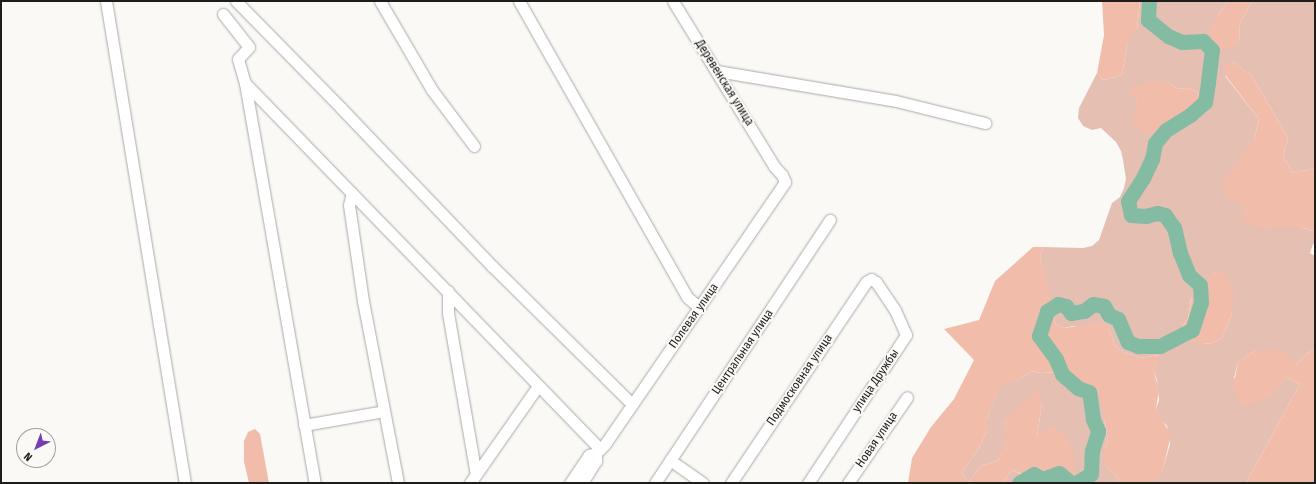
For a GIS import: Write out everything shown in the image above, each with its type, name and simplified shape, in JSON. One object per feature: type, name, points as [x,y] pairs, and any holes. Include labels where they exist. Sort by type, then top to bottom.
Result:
[{"type":"street","points":[[106,1],[185,483]]},
{"type":"street","points":[[236,1],[492,266],[628,400]]},
{"type":"street","points":[[380,1],[432,90],[474,146]]},
{"type":"street","points":[[519,1],[687,297],[700,308]]},
{"type":"street","name":"Деревенская улица","points":[[673,1],[774,166],[782,175]]},
{"type":"street","points":[[223,14],[249,47],[238,59],[244,83],[315,483]]},
{"type":"street","points":[[716,71],[896,101],[985,123]]},
{"type":"street","points":[[244,83],[448,291],[598,451]]},
{"type":"street","name":"Полевая улица","points":[[582,483],[596,461],[598,451],[700,308],[785,182],[782,175]]},
{"type":"street","points":[[352,193],[349,205],[363,301],[398,483]]},
{"type":"street","name":"Центральная улица","points":[[655,483],[830,220]]},
{"type":"street","name":"Подмосковная улица","points":[[731,483],[866,282],[871,279]]},
{"type":"street","name":"улица Дружбы","points":[[808,483],[906,336],[895,310],[876,282],[871,279]]},
{"type":"street","points":[[448,291],[448,314],[473,479]]},
{"type":"street","points":[[473,479],[538,386]]},
{"type":"street","name":"Новая улица","points":[[848,483],[906,397]]},
{"type":"street","points":[[304,425],[384,410]]},
{"type":"street","name":"Полевая улица","points":[[570,483],[589,455],[598,451]]},
{"type":"street","points":[[670,460],[703,483]]},
{"type":"shaded area","points":[[1102,1],[1140,1],[1137,29],[1131,36],[1127,46],[1122,75],[1103,80],[1097,73],[1104,35]]},
{"type":"shaded area","points":[[1140,1],[1228,1],[1217,17],[1239,43],[1240,23],[1252,1],[1315,1],[1315,168],[1293,173],[1283,156],[1288,138],[1252,76],[1233,62],[1225,76],[1259,119],[1254,140],[1245,206],[1288,227],[1301,227],[1315,232],[1315,244],[1313,244],[1310,253],[1315,256],[1315,349],[1308,353],[1296,365],[1256,350],[1238,362],[1234,378],[1281,382],[1286,377],[1300,384],[1246,483],[1153,483],[1162,472],[1170,444],[1167,426],[1160,418],[1156,409],[1159,400],[1157,380],[1154,372],[1159,355],[1141,358],[1123,352],[1115,346],[1109,329],[1073,326],[1064,328],[1056,324],[1052,316],[1052,306],[1040,258],[1043,247],[1083,248],[1092,246],[1099,240],[1112,203],[1120,197],[1126,179],[1121,151],[1116,142],[1101,128],[1092,130],[1083,126],[1078,118],[1079,108],[1097,73],[1103,80],[1122,75],[1130,36],[1137,29]],"holes":[[[1170,84],[1178,89],[1188,88],[1198,92],[1200,102],[1174,119],[1168,126],[1136,107],[1137,98]],[[1215,272],[1233,291],[1233,311],[1222,338],[1213,343],[1203,344],[1183,326],[1188,318],[1191,299]]]},
{"type":"shaded area","points":[[1228,1],[1252,1],[1240,23],[1239,43],[1231,48],[1221,49],[1212,45],[1210,36],[1211,26]]},
{"type":"shaded area","points":[[1233,62],[1252,76],[1288,138],[1283,156],[1293,173],[1315,168],[1315,232],[1301,227],[1259,228],[1241,219],[1244,206],[1227,199],[1223,181],[1254,140],[1259,119],[1225,75],[1225,65]]},
{"type":"shaded area","points":[[1152,79],[1170,84],[1178,89],[1188,88],[1198,92],[1200,102],[1174,119],[1168,126],[1150,135],[1141,132],[1135,125],[1133,116],[1137,98],[1129,93],[1134,85],[1144,85]]},
{"type":"shaded area","points":[[1033,247],[1043,247],[1040,258],[1051,297],[1052,316],[1056,324],[1064,328],[1103,322],[1109,329],[1115,346],[1123,352],[1141,358],[1160,355],[1154,372],[1159,390],[1156,409],[1171,435],[1162,473],[1153,483],[1121,483],[1116,475],[1108,468],[1104,459],[1104,449],[1108,440],[1104,419],[1104,409],[1097,389],[1088,384],[1077,382],[1060,372],[1041,373],[1032,371],[1023,377],[1001,385],[987,418],[987,431],[978,450],[961,473],[969,482],[981,466],[999,460],[1006,438],[1005,420],[1038,388],[1042,403],[1037,437],[1052,426],[1063,433],[1074,454],[1075,476],[1064,483],[1045,483],[1012,470],[1003,483],[908,483],[912,458],[931,427],[954,399],[974,360],[944,329],[979,320],[995,281]]},
{"type":"shaded area","points":[[1215,272],[1224,273],[1230,281],[1233,291],[1233,311],[1222,338],[1213,343],[1203,344],[1194,342],[1186,336],[1183,326],[1188,318],[1193,290]]},
{"type":"shaded area","points":[[1315,349],[1315,483],[1246,483],[1300,384],[1286,377],[1273,394],[1264,399],[1243,406],[1237,398],[1233,388],[1238,362],[1256,350],[1282,350],[1296,365],[1308,353]]},
{"type":"shaded area","points":[[1032,371],[1041,373],[1060,372],[1077,382],[1088,384],[1097,389],[1102,399],[1104,409],[1104,419],[1108,440],[1104,449],[1108,468],[1116,475],[1121,483],[1064,483],[1075,476],[1037,437],[1042,403],[1005,420],[1007,438],[999,460],[981,466],[969,482],[961,473],[978,450],[987,431],[987,418],[1001,384],[1023,377]]},
{"type":"shaded area","points":[[255,429],[260,434],[269,483],[249,483],[244,462],[244,441],[248,432]]},
{"type":"shaded area","points":[[1012,470],[1041,483],[1003,483]]},
{"type":"waterway","points":[[1076,483],[1091,474],[1092,451],[1098,431],[1093,419],[1089,392],[1078,388],[1062,374],[1056,359],[1039,336],[1047,311],[1058,304],[1066,306],[1071,313],[1084,311],[1093,304],[1104,306],[1109,315],[1118,319],[1128,342],[1138,346],[1160,346],[1192,330],[1201,303],[1200,285],[1189,275],[1180,253],[1174,228],[1165,215],[1157,213],[1146,216],[1131,215],[1128,201],[1143,178],[1152,159],[1155,143],[1166,130],[1190,115],[1205,102],[1212,50],[1203,41],[1182,42],[1168,36],[1148,20],[1149,1]]},
{"type":"waterway","points":[[1019,483],[1034,474],[1042,479],[1059,473],[1071,483]]}]
